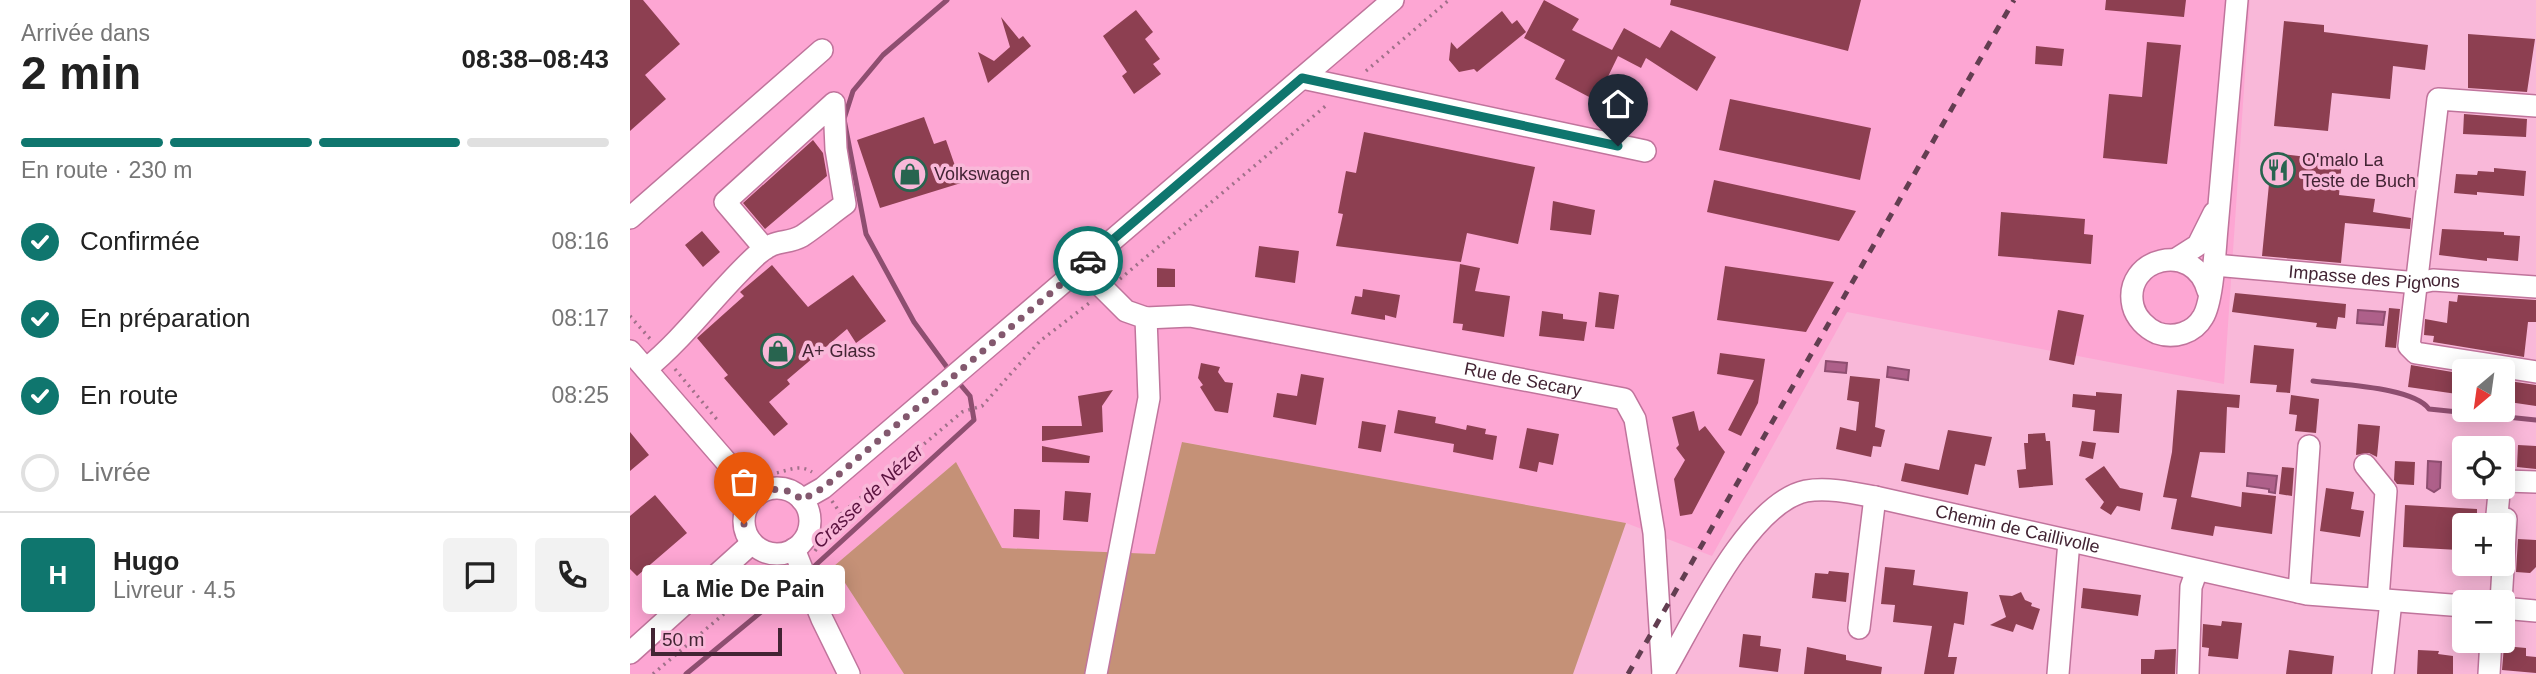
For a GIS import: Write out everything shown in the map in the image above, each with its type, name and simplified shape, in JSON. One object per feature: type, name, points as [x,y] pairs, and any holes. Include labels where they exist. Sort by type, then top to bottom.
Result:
[{"type":"street","points":[[802,500],[823,488],[1393,0]]},
{"type":"street","points":[[2208,291],[2214,265],[2237,0]]},
{"type":"street","points":[[630,218],[822,50]]},
{"type":"street","points":[[1302,78],[1645,151]]},
{"type":"street","points":[[2536,106],[2438,99],[2409,346],[2416,353],[2536,372]]},
{"type":"street","points":[[646,369],[663,355],[693,320],[773,242],[799,238],[845,204],[836,149],[834,103],[725,202],[765,249]]},
{"type":"street","points":[[2176,259],[2194,267],[2206,282],[2209,301],[2202,319],[2188,331],[2160,334],[2143,324],[2133,306],[2132,295],[2139,275],[2155,262],[2176,259],[2198,245],[2220,201]]},
{"type":"street","name":"Impasse des Pignons","points":[[2214,265],[2418,283],[2434,280],[2536,287]]},
{"type":"street","points":[[1082,267],[1126,311],[1146,318],[1149,398],[1096,674]]},
{"type":"street","name":"Rue de Secary","points":[[1146,318],[1190,316],[1624,400],[1635,419],[1654,533],[1663,674]]},
{"type":"street","points":[[630,351],[756,496]]},
{"type":"street","points":[[2299,592],[2309,446]]},
{"type":"street","points":[[2365,465],[2386,491],[2383,674]]},
{"type":"street","points":[[2500,513],[2499,493],[2506,481],[2536,482]]},
{"type":"street","points":[[801,567],[809,532],[808,509],[802,500],[785,489],[764,491],[749,504],[744,524],[752,543],[768,553],[786,553],[801,567],[849,674]]},
{"type":"street","name":"Chemin de Caillivolle","points":[[1663,674],[1741,541],[1773,508],[1805,491],[1840,491],[1875,497],[2299,592],[2452,605]]},
{"type":"street","points":[[1859,628],[1875,497]]},
{"type":"street","points":[[2058,674],[2069,541]]},
{"type":"street","points":[[630,653],[752,543]]},
{"type":"street","points":[[2188,674],[2191,587],[2197,569]]},
{"type":"street","points":[[2515,609],[2536,611]]},
{"type":"street","points":[[2489,674],[2490,653]]},
{"type":"path","points":[[653,674],[758,585],[801,567],[813,555],[841,514],[962,412],[982,406],[1040,341],[1105,290],[1450,0]]},
{"type":"path","points":[[630,316],[724,428]]},
{"type":"path","points":[[760,470],[771,474],[805,468],[812,472],[841,514]]},
{"type":"shaded area","points":[[630,0],[2250,0],[2224,384],[1847,312],[1712,556],[1626,523],[1183,442],[1156,554],[1002,548],[956,462],[834,566],[904,674],[630,674]]},
{"type":"shaded area","points":[[2358,310],[2385,312],[2383,325],[2357,323]]},
{"type":"shaded area","points":[[1826,361],[1847,363],[1846,373],[1825,371]]},
{"type":"shaded area","points":[[1888,367],[1909,370],[1908,380],[1887,377]]},
{"type":"shaded area","points":[[1182,442],[1626,523],[1573,674],[904,674],[834,566],[956,462],[1002,548],[1155,554]]},
{"type":"shaded area","points":[[2428,461],[2441,462],[2440,488],[2434,492],[2427,488]]},
{"type":"shaded area","points":[[2248,473],[2277,476],[2275,493],[2269,492],[2269,489],[2247,486]]},
{"type":"building","points":[[630,0],[643,0],[680,44],[645,75],[666,99],[630,131]]},
{"type":"building","points":[[1544,0],[1579,19],[1572,30],[1612,50],[1624,28],[1660,48],[1671,30],[1716,57],[1697,91],[1646,58],[1641,68],[1618,56],[1602,89],[1597,86],[1591,98],[1555,79],[1565,60],[1524,38]]},
{"type":"building","points":[[1671,0],[1861,0],[1848,51],[1670,5]]},
{"type":"building","points":[[2106,0],[2186,0],[2184,17],[2105,10]]},
{"type":"building","points":[[1136,10],[1153,32],[1145,39],[1160,59],[1153,64],[1161,74],[1134,94],[1122,76],[1127,72],[1103,36]]},
{"type":"building","points":[[1502,11],[1512,24],[1517,20],[1526,32],[1477,72],[1474,69],[1459,72],[1449,60],[1451,42],[1457,49]]},
{"type":"building","points":[[1001,17],[1019,39],[1023,36],[1031,46],[988,83],[978,52],[994,61],[1010,47]]},
{"type":"building","points":[[2284,21],[2324,25],[2324,32],[2428,45],[2425,70],[2393,66],[2390,99],[2332,93],[2328,131],[2274,126]]},
{"type":"building","points":[[2468,34],[2535,39],[2527,92],[2468,88]]},
{"type":"building","points":[[2147,42],[2181,45],[2167,164],[2103,158],[2109,94],[2142,97]]},
{"type":"building","points":[[2036,46],[2064,49],[2062,66],[2035,64]]},
{"type":"building","points":[[1730,99],[1871,128],[1860,180],[1719,150]]},
{"type":"building","points":[[2464,114],[2527,119],[2526,137],[2463,134]]},
{"type":"building","points":[[924,117],[934,144],[946,140],[961,183],[880,208],[857,140]]},
{"type":"building","points":[[1364,132],[1535,167],[1518,244],[1467,233],[1461,262],[1336,246],[1343,214],[1338,213],[1346,171],[1356,173]]},
{"type":"building","points":[[813,140],[823,153],[827,176],[765,229],[743,203]]},
{"type":"building","points":[[2272,153],[2342,161],[2339,195],[2375,199],[2373,212],[2411,218],[2410,229],[2345,223],[2341,263],[2262,256]]},
{"type":"building","points":[[2494,168],[2526,171],[2524,196],[2454,193],[2456,174],[2477,175],[2478,171],[2494,172]]},
{"type":"building","points":[[1714,180],[1856,211],[1839,241],[1707,212]]},
{"type":"building","points":[[1553,201],[1595,210],[1591,235],[1550,230]]},
{"type":"building","points":[[2001,212],[2085,219],[2084,234],[2093,235],[2091,264],[1998,256]]},
{"type":"building","points":[[2442,229],[2504,232],[2504,235],[2520,236],[2518,261],[2487,258],[2487,261],[2439,255]]},
{"type":"building","points":[[702,231],[720,252],[703,267],[685,245]]},
{"type":"building","points":[[1259,246],[1299,251],[1295,283],[1255,277]]},
{"type":"building","points":[[1460,264],[1480,268],[1475,291],[1510,296],[1504,337],[1462,330],[1463,324],[1453,323]]},
{"type":"building","points":[[772,265],[808,307],[853,275],[886,321],[856,343],[847,329],[787,380],[790,384],[769,402],[788,424],[774,436],[724,378],[728,375],[697,338],[744,296],[740,292]]},
{"type":"building","points":[[1725,266],[1834,282],[1806,332],[1717,320]]},
{"type":"building","points":[[1157,268],[1175,269],[1175,287],[1157,287]]},
{"type":"building","points":[[1363,289],[1400,295],[1396,318],[1385,315],[1385,320],[1351,314],[1355,296],[1362,297]]},
{"type":"building","points":[[1599,292],[1619,295],[1614,329],[1595,327]]},
{"type":"building","points":[[2235,293],[2346,304],[2345,318],[2338,317],[2336,329],[2316,327],[2317,323],[2232,312]]},
{"type":"building","points":[[2458,295],[2536,300],[2536,322],[2528,322],[2524,357],[2433,342],[2434,336],[2424,335],[2425,319],[2447,323],[2449,301],[2457,302]]},
{"type":"building","points":[[2389,308],[2400,309],[2396,348],[2385,347]]},
{"type":"building","points":[[2058,310],[2084,315],[2074,365],[2049,360]]},
{"type":"building","points":[[1542,311],[1563,314],[1563,319],[1587,322],[1584,341],[1539,336]]},
{"type":"building","points":[[2254,345],[2294,349],[2290,393],[2276,392],[2277,385],[2250,383]]},
{"type":"building","points":[[1720,353],[1765,359],[1758,403],[1741,436],[1728,430],[1754,380],[1717,374]]},
{"type":"building","points":[[1201,363],[1220,367],[1218,372],[1225,382],[1233,383],[1228,413],[1215,411],[1200,387],[1203,385],[1198,378]]},
{"type":"building","points":[[2411,365],[2452,372],[2452,393],[2408,387]]},
{"type":"building","points":[[1301,374],[1324,378],[1316,425],[1273,417],[1277,393],[1297,396]]},
{"type":"building","points":[[1850,376],[1880,379],[1875,427],[1885,430],[1881,447],[1873,446],[1871,457],[1836,449],[1840,427],[1856,431],[1859,402],[1847,400]]},
{"type":"building","points":[[2515,382],[2536,385],[2536,406],[2515,403]]},
{"type":"building","points":[[1113,390],[1102,406],[1103,432],[1042,441],[1042,426],[1082,426],[1078,396]]},
{"type":"building","points":[[2177,390],[2240,395],[2239,408],[2227,407],[2225,453],[2200,452],[2191,497],[2241,507],[2242,492],[2276,496],[2272,534],[2215,526],[2213,536],[2171,529],[2177,499],[2163,497],[2172,452]]},
{"type":"building","points":[[2096,392],[2122,394],[2119,433],[2093,431],[2095,410],[2072,407],[2073,394],[2096,396]]},
{"type":"building","points":[[2291,395],[2319,399],[2316,433],[2295,431],[2297,415],[2289,414]]},
{"type":"building","points":[[1398,410],[1436,417],[1435,423],[1466,430],[1467,425],[1486,429],[1485,434],[1497,436],[1493,460],[1453,452],[1454,444],[1394,433]]},
{"type":"building","points":[[1694,411],[1699,431],[1705,426],[1725,452],[1692,514],[1680,516],[1674,479],[1685,460],[1676,448],[1679,445],[1672,417]]},
{"type":"building","points":[[1362,421],[1386,425],[1381,452],[1358,448]]},
{"type":"building","points":[[2358,424],[2380,426],[2377,457],[2369,453],[2356,455]]},
{"type":"building","points":[[1527,428],[1559,434],[1553,465],[1539,462],[1537,472],[1519,468]]},
{"type":"building","points":[[1948,430],[1992,437],[1985,466],[1975,464],[1968,495],[1901,481],[1905,463],[1939,470]]},
{"type":"building","points":[[630,432],[649,455],[630,471]]},
{"type":"building","points":[[2045,433],[2046,441],[2050,441],[2053,485],[2019,488],[2017,470],[2026,469],[2024,443],[2028,443],[2028,434]]},
{"type":"building","points":[[2082,441],[2096,443],[2093,459],[2079,456]]},
{"type":"building","points":[[2518,445],[2536,446],[2536,469],[2517,467]]},
{"type":"building","points":[[1042,446],[1090,456],[1089,463],[1042,462]]},
{"type":"building","points":[[2395,461],[2415,462],[2414,485],[2397,484],[2394,480]]},
{"type":"building","points":[[2104,466],[2120,488],[2143,493],[2140,511],[2117,506],[2111,515],[2100,508],[2104,502],[2085,479]]},
{"type":"building","points":[[2282,467],[2294,468],[2292,496],[2279,494]]},
{"type":"building","points":[[2326,488],[2354,492],[2351,509],[2364,511],[2360,537],[2320,531]]},
{"type":"building","points":[[1065,491],[1091,493],[1088,522],[1063,520]]},
{"type":"building","points":[[655,495],[687,533],[637,576],[630,569],[630,516]]},
{"type":"building","points":[[2405,505],[2477,509],[2477,513],[2452,513],[2452,550],[2403,547]]},
{"type":"building","points":[[1014,509],[1040,510],[1039,539],[1013,537]]},
{"type":"building","points":[[2518,539],[2536,540],[2536,567],[2530,573],[2516,572]]},
{"type":"building","points":[[1885,567],[1915,570],[1913,585],[1968,592],[1964,625],[1954,623],[1948,657],[1957,657],[1954,674],[1924,674],[1932,626],[1893,622],[1895,605],[1881,604]]},
{"type":"building","points":[[1829,571],[1849,573],[1846,602],[1812,598],[1815,573],[1828,574]]},
{"type":"building","points":[[2083,588],[2141,595],[2138,616],[2081,608]]},
{"type":"building","points":[[2021,592],[2025,600],[2032,603],[2031,606],[2040,609],[2033,630],[2016,624],[2013,632],[1990,625],[2006,617],[1999,595],[2012,596]]},
{"type":"building","points":[[2222,621],[2242,623],[2238,659],[2208,656],[2209,648],[2202,647],[2203,624],[2221,626]]},
{"type":"building","points":[[1743,634],[1761,636],[1760,646],[1781,649],[1778,672],[1739,667]]},
{"type":"building","points":[[1807,647],[1846,655],[1846,660],[1882,667],[1881,674],[1804,674]]},
{"type":"building","points":[[2515,647],[2526,648],[2526,656],[2536,657],[2536,673],[2502,670],[2503,653],[2515,653]]},
{"type":"building","points":[[2176,649],[2175,674],[2141,674],[2141,659],[2154,659],[2155,650]]},
{"type":"building","points":[[2289,650],[2334,656],[2332,674],[2286,674]]},
{"type":"building","points":[[2418,650],[2439,651],[2438,654],[2453,656],[2453,674],[2417,674]]},
{"type":"waterway","name":"Crasse de Nézer","points":[[947,0],[883,55],[853,91],[844,119],[866,234],[914,322],[949,370]]},
{"type":"waterway","points":[[2313,381],[2393,392],[2421,402],[2429,409],[2536,420]]},
{"type":"waterway","name":"Crasse de Nézer","points":[[808,572],[974,420],[970,396],[959,383]]},
{"type":"waterway","name":"Crasse de Nézer","points":[[686,674],[801,579]]},
{"type":"railway","points":[[1628,674],[2014,0]]},
{"type":"way so far","points":[[744,524],[749,504],[764,491],[785,489],[802,500],[823,488],[1088,261]]},
{"type":"place","name":"O'malo La Teste de Buch","points":[[2278,170]]},
{"type":"place","name":"Volkswagen","points":[[910,174]]},
{"type":"place","name":"A+ Glass","points":[[778,351]]},
{"type":"place","name":"La Mie De Pain","points":[[744,524]]},
{"type":"route","points":[[1088,261],[1302,78],[1618,146]]}]
